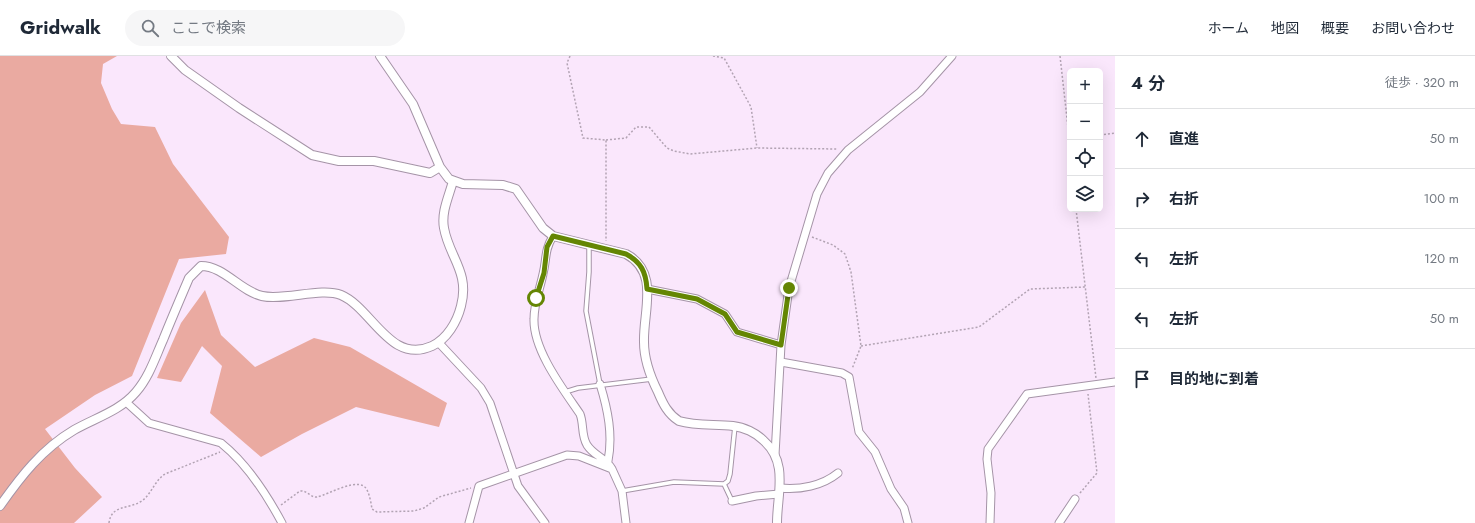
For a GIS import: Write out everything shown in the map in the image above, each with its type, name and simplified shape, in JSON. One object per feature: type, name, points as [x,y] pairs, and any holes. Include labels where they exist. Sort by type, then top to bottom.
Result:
[{"type":"street","points":[[170,56],[185,70],[312,155],[339,160],[382,163],[430,173],[440,167]]},
{"type":"street","points":[[380,56],[413,104],[444,174],[453,181],[463,184],[503,185],[516,189],[543,228],[553,236],[626,254],[636,259],[646,278],[647,289],[644,342],[647,365],[665,408],[679,421],[735,426],[757,434],[768,444],[780,466],[777,523]]},
{"type":"street","points":[[775,455],[781,345],[789,288],[817,194],[828,173],[848,150],[920,92],[952,56]]},
{"type":"street","points":[[0,506],[28,467],[52,445],[74,430],[126,402],[136,392],[148,375],[188,278],[201,266],[208,266],[217,269],[243,287],[263,296],[339,294],[346,298],[387,337],[404,348],[427,348],[439,343],[447,334],[458,316],[463,294],[461,271],[447,238],[443,221],[453,181]]},
{"type":"street","points":[[553,236],[547,247],[544,273],[536,298],[534,320],[537,337],[553,375],[583,420],[582,434],[586,444],[595,455],[608,461]]},
{"type":"street","points":[[647,289],[697,299],[725,314],[737,332],[781,345]]},
{"type":"street","points":[[439,343],[481,388],[490,404],[518,486],[545,523]]},
{"type":"street","points":[[781,362],[842,373],[849,377],[859,432],[875,452],[891,489],[904,508],[908,523]]},
{"type":"street","points":[[990,523],[990,493],[987,459],[988,449],[1027,394],[1115,382]]},
{"type":"street","points":[[600,384],[606,405],[611,433],[611,445],[608,461],[622,491],[626,523]]},
{"type":"street","points":[[126,402],[149,423],[205,437],[221,443],[250,474],[275,509],[282,523]]},
{"type":"street","points":[[469,523],[479,486],[513,473],[566,455],[579,456],[612,469]]},
{"type":"street","points":[[732,501],[779,491],[803,489],[834,477],[838,473]]},
{"type":"street","points":[[1059,523],[1075,499]]},
{"type":"lane","points":[[588,244],[589,272],[586,311],[600,384]]},
{"type":"lane","points":[[565,392],[600,384],[652,379]]},
{"type":"lane","points":[[622,491],[674,482],[724,484],[728,481],[730,474],[735,426]]},
{"type":"lane","points":[[724,484],[732,501]]},
{"type":"path","points":[[570,56],[567,63],[584,138],[606,140],[626,138],[636,127],[649,127],[667,148],[674,152],[690,154],[757,148],[848,150]]},
{"type":"path","points":[[713,56],[724,57],[750,107],[757,148]]},
{"type":"path","points":[[1060,56],[1067,113]]},
{"type":"path","points":[[1103,135],[1115,133]]},
{"type":"path","points":[[606,140],[606,249]]},
{"type":"path","points":[[1076,212],[1096,384]]},
{"type":"path","points":[[805,234],[833,245],[845,254],[851,272],[861,346],[849,377]]},
{"type":"path","points":[[861,346],[979,328],[1030,289],[1084,287]]},
{"type":"path","points":[[1075,499],[1097,473],[1087,386]]},
{"type":"path","points":[[109,523],[114,512],[118,508],[141,502],[159,478],[165,474],[228,449]]},
{"type":"path","points":[[275,509],[300,490],[304,490],[313,497],[318,497],[337,489],[356,485],[363,486],[367,490],[372,509],[377,512],[414,511],[424,508],[439,497],[479,486]]},
{"type":"shaded area","points":[[0,56],[117,56],[103,64],[101,83],[112,109],[121,124],[155,127],[173,164],[229,237],[226,254],[179,259],[132,376],[95,395],[45,429],[75,468],[102,497],[74,523],[0,523]]},
{"type":"shaded area","points":[[205,290],[221,335],[255,367],[314,338],[350,347],[447,403],[439,427],[356,407],[302,434],[261,457],[210,413],[222,366],[202,346],[181,382],[157,378],[181,323]]},
{"type":"route","points":[[536,298],[544,273],[547,247],[553,236],[626,254],[636,259],[641,266],[646,278],[647,289],[697,299],[725,314],[737,332],[781,345],[789,288]]}]
